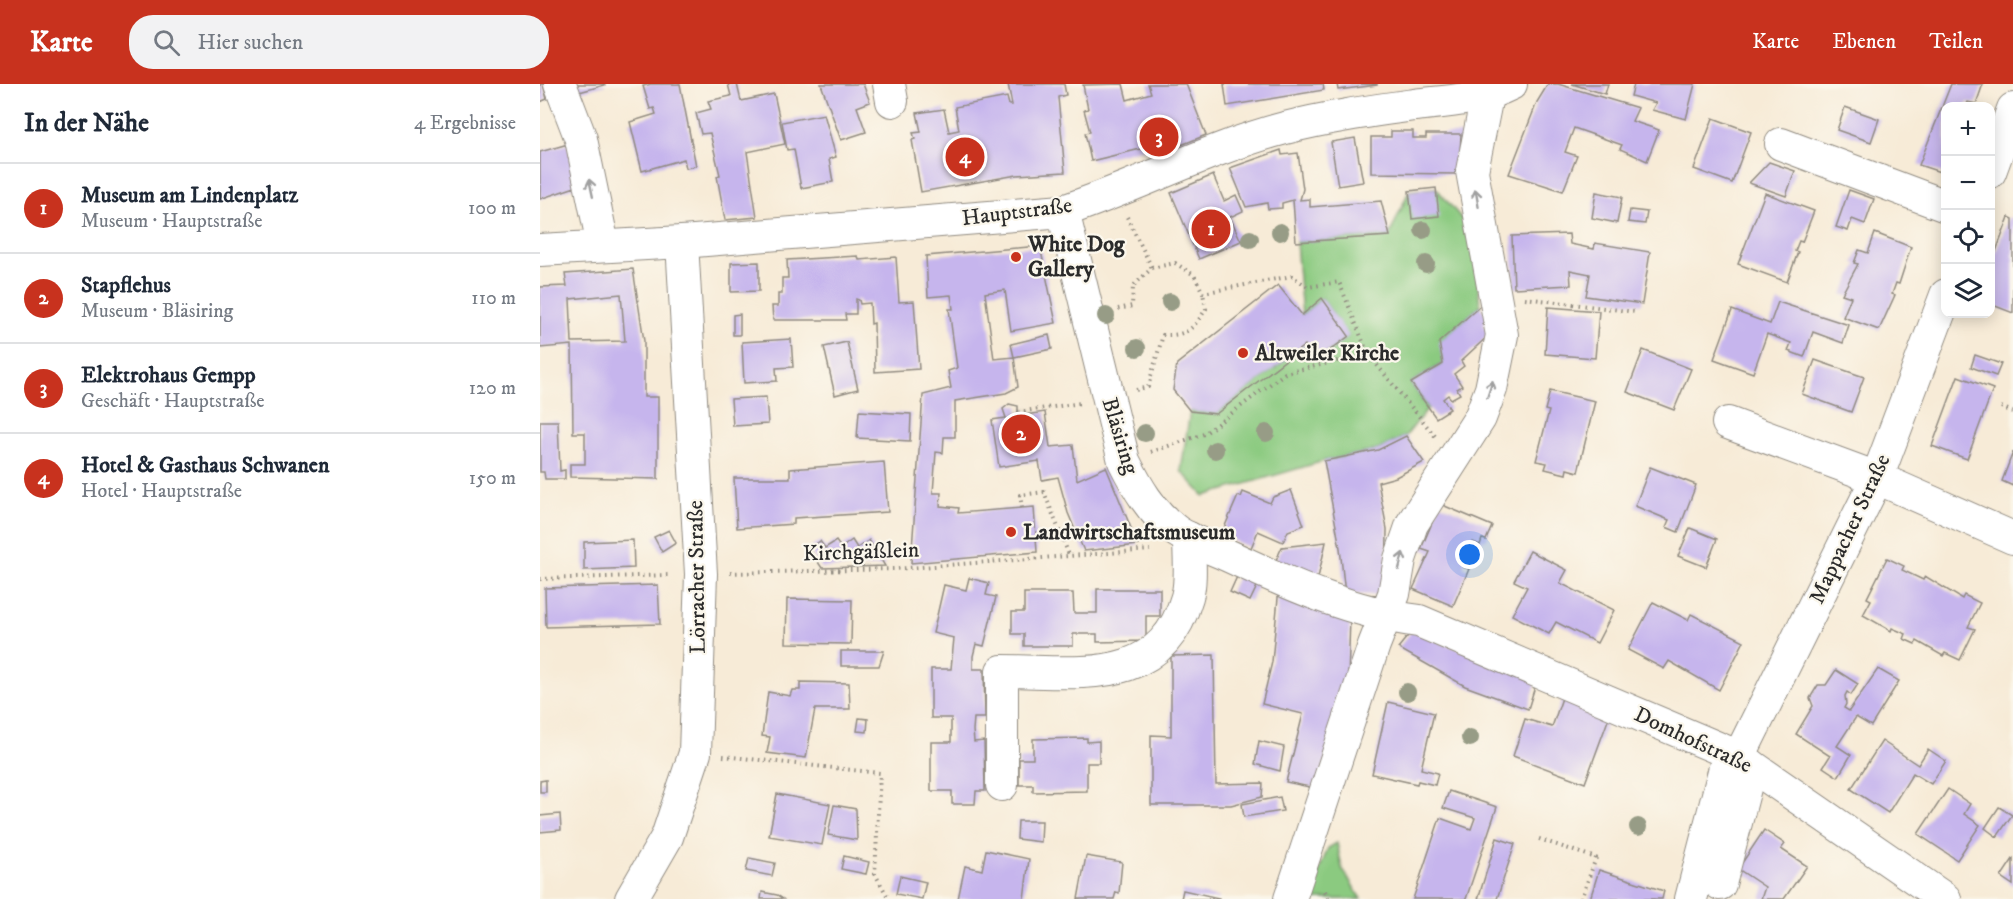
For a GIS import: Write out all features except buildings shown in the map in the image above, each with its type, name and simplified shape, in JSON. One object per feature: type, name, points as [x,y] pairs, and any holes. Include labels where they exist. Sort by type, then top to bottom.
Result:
[{"type":"street","points":[[560,84],[581,139],[603,245]]},
{"type":"street","points":[[1290,899],[1374,645],[1386,617],[1412,524],[1479,418],[1499,358],[1502,335],[1472,171],[1499,90]]},
{"type":"street","name":"Hauptstraße","points":[[540,250],[682,242],[1063,211],[1115,193],[1226,147],[1283,129],[1337,116],[1499,90]]},
{"type":"street","points":[[1995,158],[2013,109]]},
{"type":"street","points":[[1781,144],[1941,204]]},
{"type":"street","name":"Bläsiring","points":[[1063,211],[1124,461],[1138,490],[1160,518],[1183,535],[1286,582],[1386,617],[1419,621]]},
{"type":"street","name":"Lörracher Straße","points":[[631,899],[667,837],[695,753],[700,574],[682,242]]},
{"type":"street","name":"Mappacher Straße","points":[[1740,758],[1877,478],[1941,308]]},
{"type":"street","points":[[1728,423],[1877,478],[2013,538]]},
{"type":"street","points":[[1002,785],[1002,671],[1108,671],[1131,665],[1152,655],[1168,637],[1188,595],[1183,535]]},
{"type":"street","name":"Domhofstraße","points":[[1419,621],[1740,758],[1946,899]]},
{"type":"street","points":[[1720,884],[1740,758]]},
{"type":"street","points":[[1691,899],[1740,758]]},
{"type":"path","points":[[1115,193],[1152,268]]},
{"type":"path","points":[[1018,412],[1108,398],[1148,387],[1162,335],[1181,336],[1197,323],[1206,309],[1203,293],[1194,275],[1175,263],[1152,268],[1133,286],[1132,306],[1087,316]]},
{"type":"path","points":[[1203,293],[1292,276],[1308,287],[1340,282],[1368,354],[1454,460]]},
{"type":"path","points":[[1494,294],[1635,312]]},
{"type":"path","points":[[1124,461],[1204,434],[1285,374],[1368,354]]},
{"type":"path","points":[[2001,407],[2013,412]]},
{"type":"path","points":[[1022,508],[1020,495],[1044,492],[1069,555]]},
{"type":"path","name":"Kirchgäßlein","points":[[540,579],[894,569],[1159,549],[1183,535]]},
{"type":"path","points":[[695,753],[880,773],[875,874],[889,899]]},
{"type":"path","points":[[1539,838],[1596,858],[1581,899]]},
{"type":"green space","points":[[1436,188],[1473,232],[1480,306],[1440,342],[1443,364],[1411,383],[1428,408],[1406,436],[1378,450],[1324,461],[1204,496],[1181,471],[1190,411],[1216,414],[1305,345],[1318,360],[1348,336],[1322,298],[1302,315],[1296,242],[1389,236],[1409,191]]},
{"type":"green space","points":[[1337,843],[1342,868],[1361,899],[1308,899],[1328,848]]},
{"type":"place","name":"Elektrohaus Gempp","points":[[1159,137]]},
{"type":"place","name":"Hotel & Gasthaus Schwanen","points":[[965,157]]},
{"type":"place","name":"Museum am Lindenplatz","points":[[1211,229]]},
{"type":"place","name":"White Dog Gallery","points":[[1016,257]]},
{"type":"place","name":"Altweiler Kirche","points":[[1243,353]]},
{"type":"place","name":"Stapflehus","points":[[1021,434]]},
{"type":"place","name":"Landwirtschaftsmuseum","points":[[1011,532]]}]
